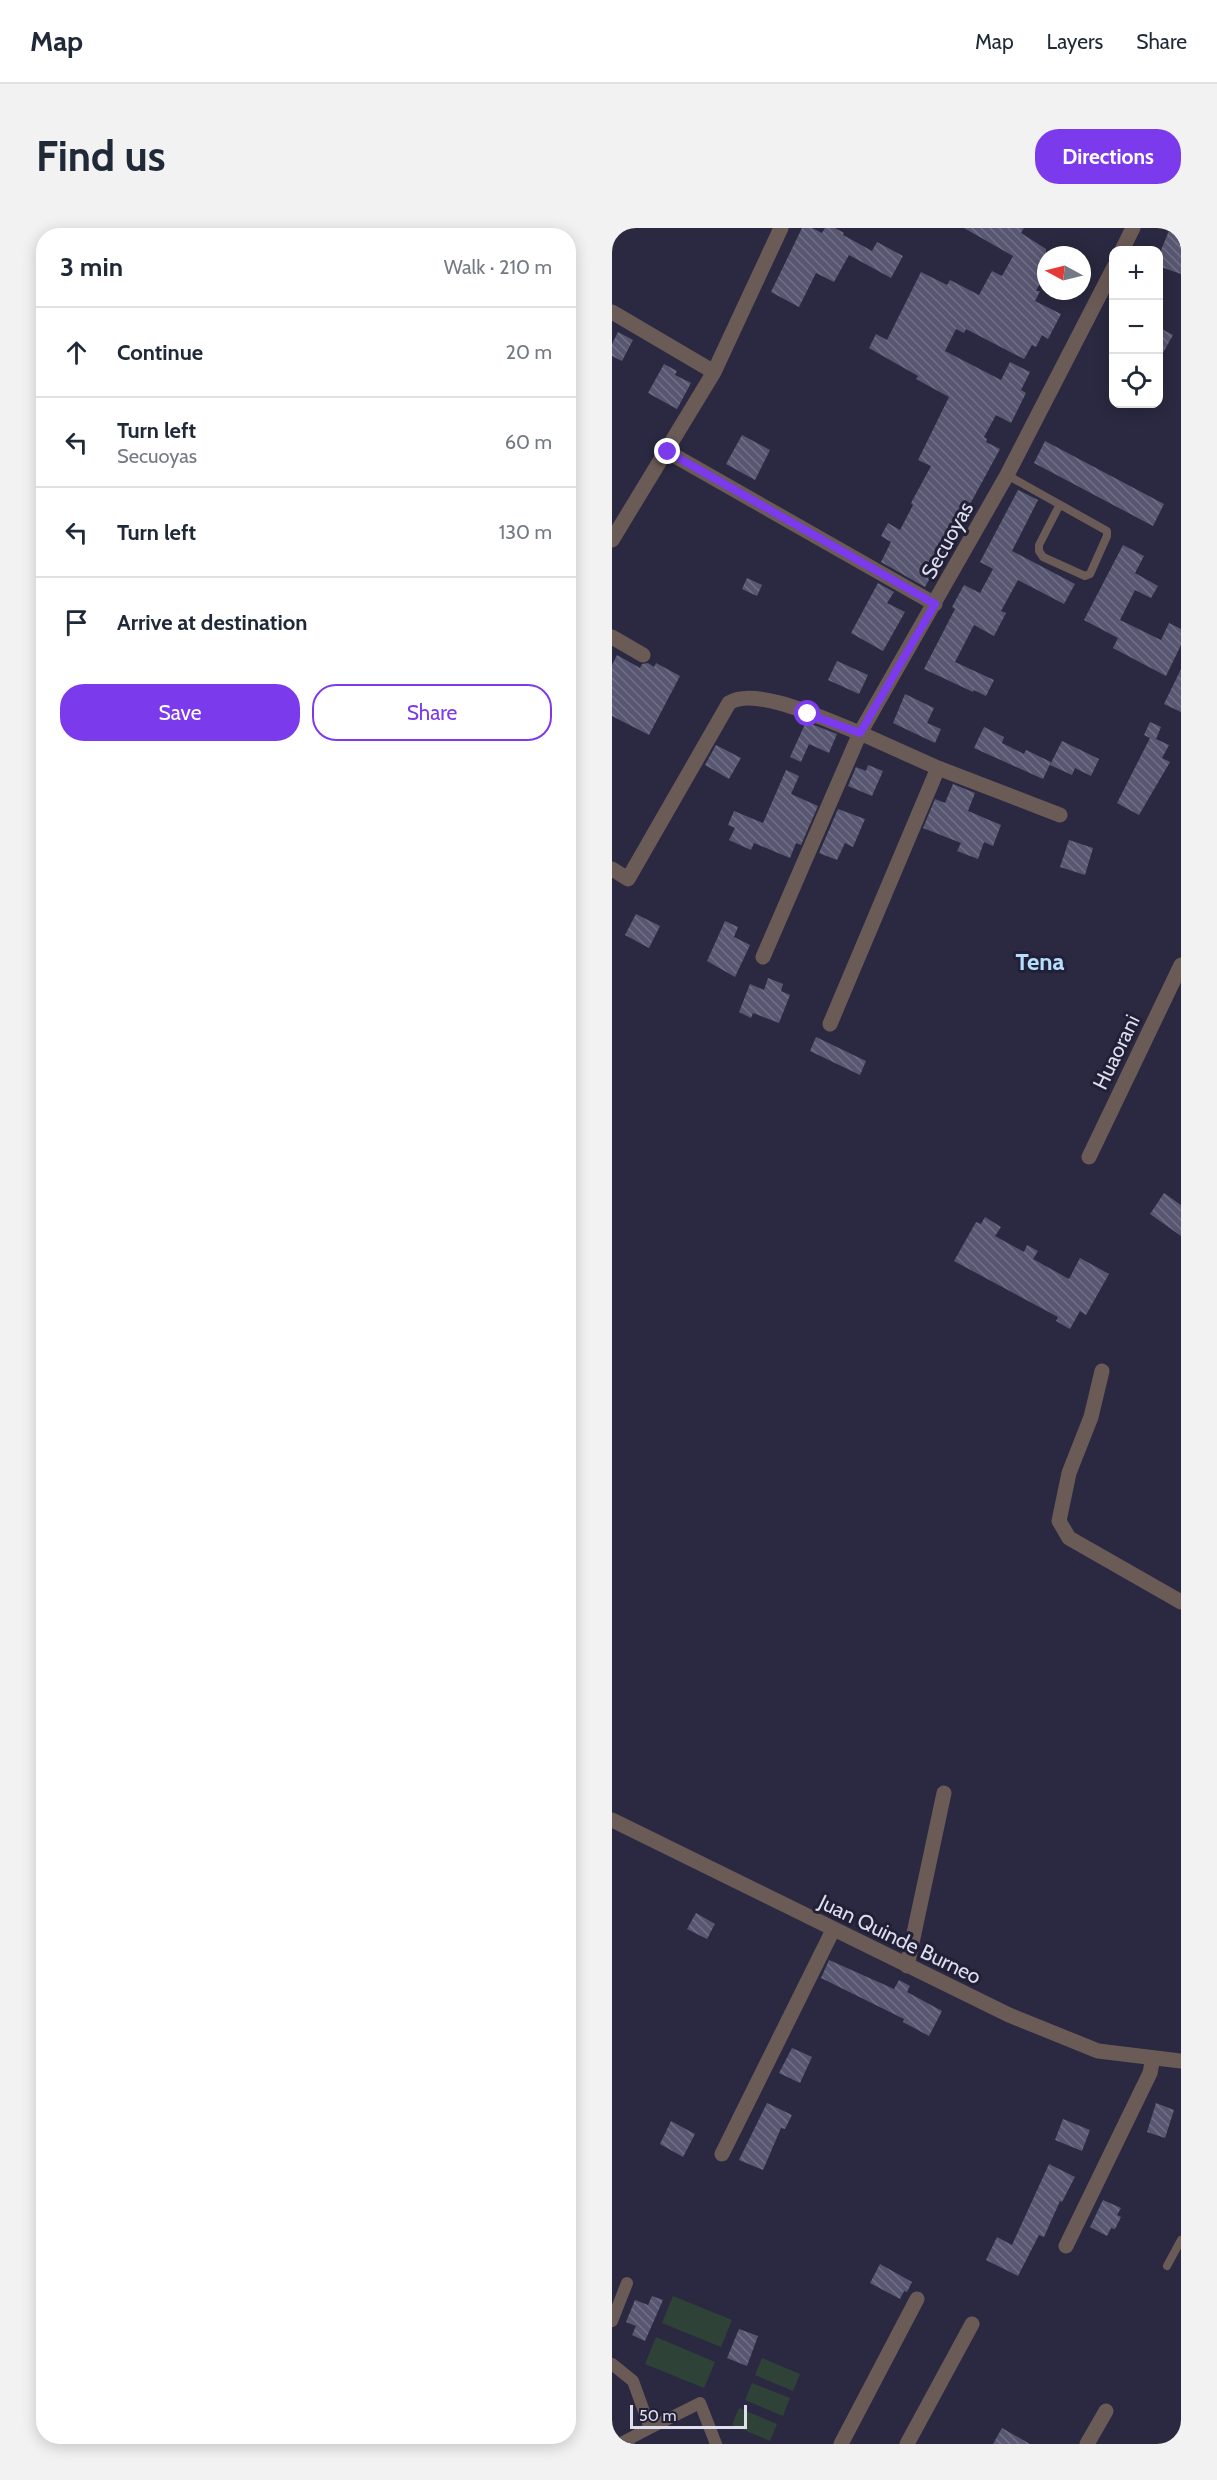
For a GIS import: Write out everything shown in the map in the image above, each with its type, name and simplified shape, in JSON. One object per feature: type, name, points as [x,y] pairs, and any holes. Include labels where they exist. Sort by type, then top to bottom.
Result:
[{"type":"street","points":[[612,540],[668,452],[714,372],[781,228]]},
{"type":"street","points":[[1124,246],[1133,228]]},
{"type":"street","name":"Secuoyas","points":[[763,957],[860,733],[1007,475],[1109,275]]},
{"type":"street","points":[[612,312],[714,372]]},
{"type":"street","points":[[668,452],[935,604]]},
{"type":"street","points":[[612,637],[643,655]]},
{"type":"street","points":[[612,869],[628,879],[729,703],[734,699],[749,697],[771,700],[860,733],[938,768],[1060,815]]},
{"type":"street","points":[[830,1024],[938,768]]},
{"type":"street","name":"Huaorani","points":[[1089,1156],[1181,965]]},
{"type":"street","points":[[1102,1371],[1091,1416],[1069,1473],[1059,1521],[1069,1538],[1181,1602]]},
{"type":"street","points":[[907,1966],[944,1793]]},
{"type":"street","name":"Juan Quinde Burneo","points":[[612,1820],[1009,2015],[1098,2051],[1181,2061]]},
{"type":"street","points":[[722,2154],[832,1930]]},
{"type":"street","points":[[1066,2247],[1150,2073],[1153,2058]]},
{"type":"street","points":[[612,2321],[627,2283]]},
{"type":"street","points":[[841,2444],[918,2299]]},
{"type":"street","points":[[907,2444],[972,2324]]},
{"type":"street","points":[[612,2364],[633,2381],[650,2428]]},
{"type":"street","points":[[619,2444],[700,2403],[716,2444]]},
{"type":"street","points":[[1087,2444],[1106,2411]]},
{"type":"lane","points":[[1007,475],[1107,531],[1107,536],[1090,574],[1085,576],[1043,557],[1039,551],[1059,506]]},
{"type":"lane","points":[[1167,2266],[1181,2240]]},
{"type":"green space","points":[[673,2296],[732,2320],[721,2347],[662,2323]]},
{"type":"green space","points":[[656,2337],[715,2362],[704,2388],[645,2364]]},
{"type":"green space","points":[[762,2358],[800,2374],[793,2391],[755,2375]]},
{"type":"green space","points":[[752,2383],[790,2398],[783,2416],[745,2400]]},
{"type":"green space","points":[[739,2408],[777,2424],[770,2441],[732,2425]]},
{"type":"building","points":[[802,228],[812,228],[822,233],[825,228],[835,228],[872,251],[877,242],[903,256],[891,278],[849,255],[834,282],[816,273],[799,307],[771,292]]},
{"type":"building","points":[[964,228],[1024,228],[1021,233],[1041,246],[1037,246],[1037,297],[1035,301],[1061,314],[1048,339],[1042,335],[1036,347],[1032,345],[1024,359],[966,329],[964,333],[956,329],[945,351],[1001,380],[1010,362],[1030,372],[1021,390],[1026,393],[1011,423],[996,415],[984,437],[987,439],[986,442],[1000,449],[925,587],[881,562],[891,542],[881,536],[888,523],[900,530],[913,505],[911,503],[931,466],[918,460],[949,397],[916,379],[918,376],[869,348],[876,334],[887,340],[921,272],[947,285],[950,280],[979,295],[992,271],[1002,276],[1013,256]]},
{"type":"building","points":[[1170,228],[1181,228],[1181,274],[1163,268],[1163,246]]},
{"type":"building","points":[[1163,330],[1173,335],[1163,353]]},
{"type":"building","points":[[618,332],[633,340],[622,361],[612,356],[612,344]]},
{"type":"building","points":[[664,364],[677,371],[675,375],[691,383],[677,409],[648,393]]},
{"type":"building","points":[[742,435],[770,450],[755,480],[726,464]]},
{"type":"building","points":[[1045,441],[1164,504],[1153,526],[1034,463]]},
{"type":"building","points":[[1018,490],[1038,500],[1012,551],[1075,584],[1064,604],[1018,580],[1001,611],[1006,613],[994,636],[974,625],[955,662],[994,680],[986,696],[924,669],[955,609],[952,607],[964,585],[980,593],[993,569],[980,562]]},
{"type":"building","points":[[1123,545],[1144,556],[1135,573],[1158,586],[1151,598],[1135,590],[1120,620],[1161,640],[1169,623],[1181,629],[1181,645],[1166,676],[1113,648],[1118,638],[1084,620]]},
{"type":"building","points":[[747,578],[762,585],[757,596],[742,589]]},
{"type":"building","points":[[878,583],[894,592],[887,603],[905,612],[883,651],[851,633]]},
{"type":"building","points":[[617,655],[640,668],[642,664],[648,663],[654,667],[656,663],[680,676],[649,735],[612,716],[612,665]]},
{"type":"building","points":[[837,661],[868,675],[859,694],[828,680]]},
{"type":"building","points":[[1181,669],[1181,712],[1164,704]]},
{"type":"building","points":[[905,694],[934,708],[927,723],[941,729],[935,743],[893,723]]},
{"type":"building","points":[[806,722],[837,734],[829,753],[809,744],[801,762],[790,757]]},
{"type":"building","points":[[1150,722],[1161,727],[1156,739],[1169,745],[1162,758],[1170,762],[1139,815],[1117,803],[1150,738],[1144,735]]},
{"type":"building","points":[[984,727],[1004,737],[1002,743],[1024,754],[1026,750],[1051,762],[1043,779],[974,748]]},
{"type":"building","points":[[1062,741],[1099,759],[1091,776],[1075,768],[1072,775],[1050,765]]},
{"type":"building","points":[[716,745],[741,758],[729,779],[705,765]]},
{"type":"building","points":[[868,765],[883,771],[872,796],[848,786],[856,767],[866,771]]},
{"type":"building","points":[[786,770],[799,776],[791,794],[818,806],[801,845],[796,843],[790,858],[754,843],[751,850],[729,840],[735,828],[728,825],[734,811],[763,823]]},
{"type":"building","points":[[953,784],[975,793],[968,811],[1001,825],[993,846],[984,842],[978,859],[957,851],[961,843],[923,828],[935,799],[945,803]]},
{"type":"building","points":[[838,809],[865,819],[853,847],[845,843],[837,860],[819,853]]},
{"type":"building","points":[[1069,840],[1093,848],[1085,875],[1060,867]]},
{"type":"building","points":[[636,914],[660,926],[649,948],[625,935]]},
{"type":"building","points":[[725,921],[738,927],[734,937],[750,945],[735,977],[707,961]]},
{"type":"building","points":[[768,978],[783,984],[781,991],[790,995],[779,1023],[753,1013],[751,1018],[739,1012],[750,984],[764,990]]},
{"type":"building","points":[[816,1037],[866,1061],[860,1075],[810,1051]]},
{"type":"building","points":[[1164,1193],[1181,1205],[1181,1236],[1150,1214]]},
{"type":"building","points":[[985,1217],[1001,1227],[995,1236],[1024,1252],[1027,1245],[1038,1251],[1033,1259],[1069,1279],[1080,1258],[1109,1274],[1086,1315],[1080,1311],[1070,1329],[1056,1321],[1058,1317],[954,1261],[976,1222],[981,1224]]},
{"type":"building","points":[[696,1913],[715,1924],[707,1939],[687,1929]]},
{"type":"building","points":[[829,1960],[894,1989],[899,1980],[910,1986],[907,1992],[942,2011],[929,2036],[903,2022],[904,2019],[821,1978]]},
{"type":"building","points":[[792,2048],[812,2057],[800,2083],[779,2073]]},
{"type":"building","points":[[767,2103],[792,2115],[785,2129],[781,2128],[763,2170],[739,2160]]},
{"type":"building","points":[[1156,2103],[1174,2110],[1165,2138],[1147,2132]]},
{"type":"building","points":[[1063,2119],[1090,2130],[1082,2151],[1055,2140]]},
{"type":"building","points":[[671,2121],[695,2134],[683,2157],[660,2144]]},
{"type":"building","points":[[1049,2164],[1075,2177],[1062,2202],[1060,2201],[1044,2237],[1039,2235],[1018,2276],[986,2260],[997,2237],[1012,2245]]},
{"type":"building","points":[[1103,2200],[1121,2208],[1117,2215],[1121,2217],[1115,2229],[1111,2228],[1107,2236],[1090,2227]]},
{"type":"building","points":[[880,2264],[912,2282],[900,2299],[870,2283]]},
{"type":"building","points":[[652,2296],[663,2300],[645,2341],[632,2335],[636,2326],[626,2322],[635,2300],[648,2305]]},
{"type":"building","points":[[739,2329],[758,2336],[747,2366],[727,2358]]},
{"type":"building","points":[[1002,2428],[1030,2444],[993,2444]]},
{"type":"district","name":"Tena","points":[[1040,961]]},
{"type":"route","points":[[668,452],[935,604],[860,733],[808,714]]}]
